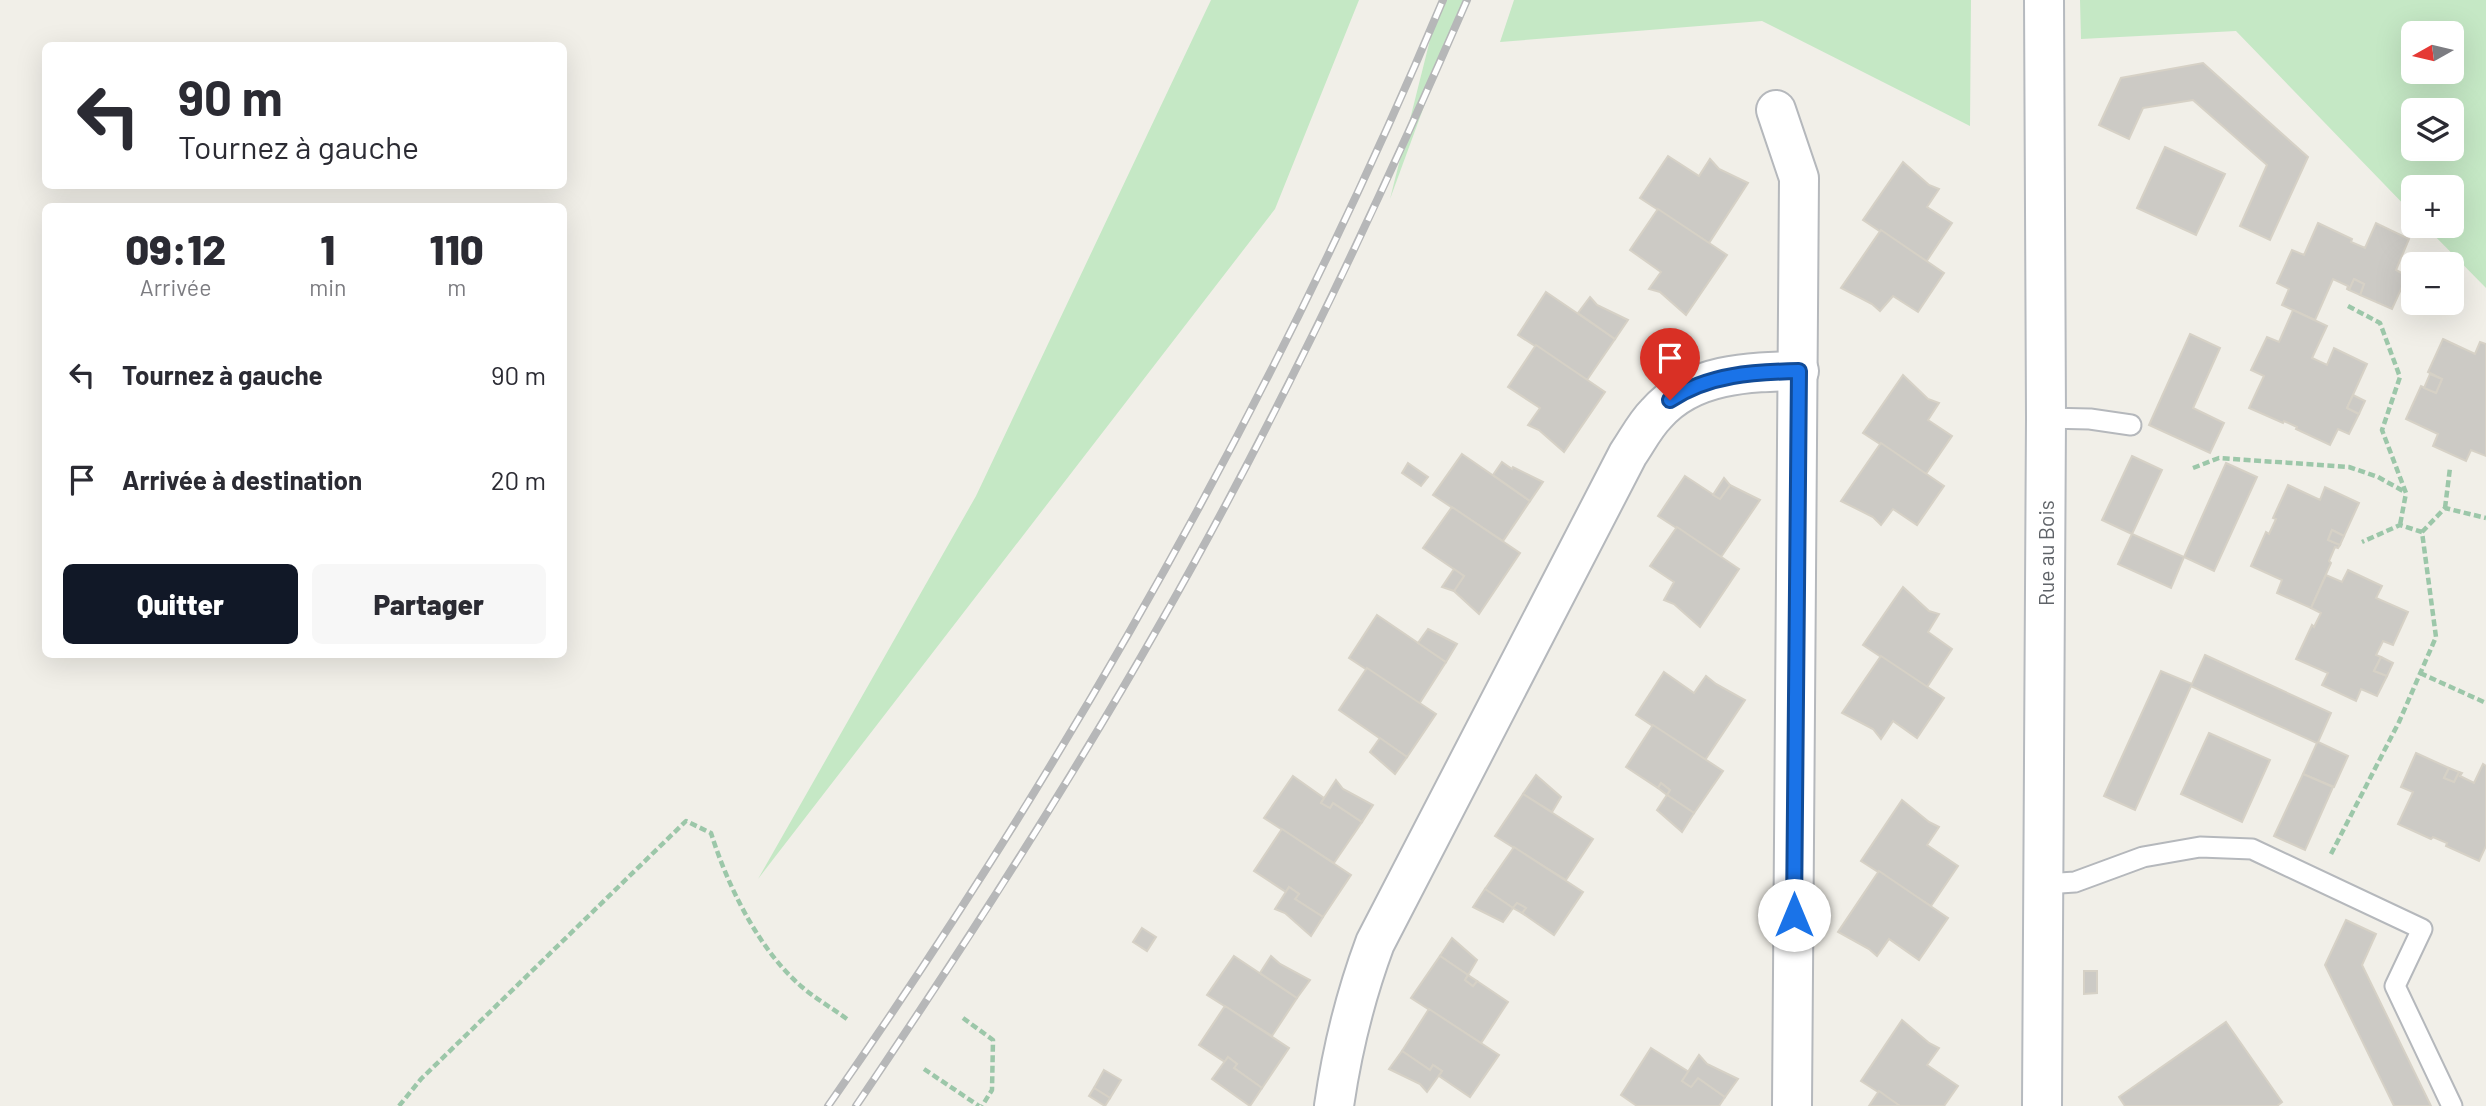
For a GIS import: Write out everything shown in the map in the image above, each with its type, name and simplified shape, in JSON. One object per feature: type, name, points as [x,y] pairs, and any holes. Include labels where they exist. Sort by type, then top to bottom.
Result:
[{"type":"street","name":"Rue au Bois","points":[[2042,1106],[2046,418],[2044,0]]},
{"type":"street","points":[[1776,110],[1799,178],[1793,1106]]},
{"type":"street","points":[[1334,1106],[1340,1059],[1358,990],[1375,943],[1628,454],[1655,414],[1683,391],[1748,372],[1799,371]]},
{"type":"lane","points":[[2046,418],[2090,419],[2131,425]]},
{"type":"lane","points":[[2045,884],[2076,882],[2143,857],[2200,847],[2252,849],[2422,929],[2395,986],[2452,1106]]},
{"type":"path","points":[[2348,306],[2380,323],[2400,377],[2382,430],[2406,493],[2399,525]]},
{"type":"path","points":[[2193,468],[2219,458],[2349,467],[2378,477],[2406,493]]},
{"type":"path","points":[[2422,532],[2445,508],[2450,468]]},
{"type":"path","points":[[2445,508],[2486,518]]},
{"type":"path","points":[[2362,542],[2399,525],[2422,532]]},
{"type":"path","points":[[2318,879],[2399,722],[2436,637],[2422,532]]},
{"type":"path","points":[[2420,673],[2486,703]]},
{"type":"path","points":[[399,1106],[421,1079],[686,821],[711,833],[723,872],[761,941],[801,987],[847,1018]]},
{"type":"path","points":[[923,1069],[980,1106],[992,1090],[993,1040],[962,1017]]},
{"type":"green space","points":[[1211,0],[1359,0],[1275,209],[758,879],[976,496]]},
{"type":"green space","points":[[1440,0],[1463,0],[1390,199]]},
{"type":"green space","points":[[1514,0],[1971,0],[1970,126],[1762,21],[1500,42]]},
{"type":"green space","points":[[2080,0],[2486,0],[2486,288],[2464,266],[2464,252],[2451,252],[2437,238],[2464,238],[2464,175],[2401,175],[2401,202],[2236,31],[2081,39]]},
{"type":"building","points":[[2203,63],[2308,157],[2270,240],[2240,226],[2267,165],[2193,100],[2143,108],[2129,139],[2099,125],[2121,78]]},
{"type":"building","points":[[2165,147],[2225,174],[2196,235],[2137,208]]},
{"type":"building","points":[[1668,156],[1699,176],[1710,159],[1719,169],[1748,183],[1709,243],[1640,198]]},
{"type":"building","points":[[1903,162],[1929,185],[1939,189],[1927,207],[1952,223],[1926,262],[1863,220]]},
{"type":"building","points":[[1658,209],[1727,255],[1686,315],[1660,292],[1649,289],[1661,272],[1630,250]]},
{"type":"building","points":[[2318,223],[2365,248],[2376,223],[2401,235],[2401,238],[2409,239],[2404,252],[2401,252],[2396,270],[2401,273],[2401,289],[2392,309],[2360,295],[2364,284],[2354,279],[2349,290],[2348,286],[2333,279],[2315,320],[2282,305],[2289,289],[2277,283],[2292,250],[2304,255]]},
{"type":"building","points":[[1881,230],[1944,273],[1918,312],[1893,296],[1880,311],[1841,288]]},
{"type":"building","points":[[2354,279],[2364,284],[2360,295],[2349,290]]},
{"type":"building","points":[[1546,292],[1615,339],[1587,380],[1518,335]]},
{"type":"building","points":[[1590,297],[1597,305],[1628,320],[1615,339],[1578,313]]},
{"type":"building","points":[[2293,310],[2327,326],[2312,358],[2327,365],[2334,348],[2367,364],[2347,408],[2359,414],[2349,434],[2338,429],[2330,445],[2284,421],[2283,423],[2249,408],[2264,376],[2251,370],[2267,337],[2279,342]]},
{"type":"building","points":[[2190,334],[2220,348],[2193,408],[2224,423],[2210,453],[2149,425]]},
{"type":"building","points":[[2443,339],[2475,354],[2480,342],[2486,344],[2486,456],[2471,450],[2466,461],[2433,446],[2438,434],[2406,419],[2421,386],[2436,393],[2442,379],[2428,372]]},
{"type":"building","points":[[1536,345],[1605,392],[1564,452],[1539,430],[1528,425],[1540,408],[1508,387]]},
{"type":"building","points":[[2430,374],[2442,379],[2436,393],[2424,388]]},
{"type":"building","points":[[1903,375],[1928,399],[1939,403],[1928,420],[1952,436],[1926,474],[1863,433]]},
{"type":"building","points":[[2353,395],[2365,401],[2359,414],[2347,408]]},
{"type":"building","points":[[1881,443],[1944,486],[1917,525],[1893,509],[1881,525],[1873,517],[1841,501]]},
{"type":"building","points":[[1462,454],[1530,501],[1503,541],[1433,495]]},
{"type":"building","points":[[2132,456],[2162,470],[2132,534],[2102,520]]},
{"type":"building","points":[[1502,462],[1543,482],[1530,501],[1493,475]]},
{"type":"building","points":[[1408,463],[1428,477],[1421,486],[1402,473]]},
{"type":"building","points":[[2226,463],[2257,477],[2214,571],[2184,557]]},
{"type":"building","points":[[1685,476],[1720,499],[1730,485],[1760,500],[1721,557],[1658,516]]},
{"type":"building","points":[[1724,478],[1730,485],[1720,499],[1713,495]]},
{"type":"building","points":[[2288,485],[2320,500],[2325,487],[2359,503],[2344,536],[2332,530],[2328,540],[2340,545],[2335,547],[2329,561],[2331,563],[2311,608],[2277,593],[2282,580],[2251,566],[2266,532],[2269,534],[2276,519],[2273,518]]},
{"type":"building","points":[[1452,507],[1520,553],[1479,614],[1454,591],[1464,576],[1423,548]]},
{"type":"building","points":[[1677,527],[1739,569],[1700,627],[1674,604],[1664,600],[1674,582],[1650,566]]},
{"type":"building","points":[[2332,530],[2344,536],[2340,545],[2328,540]]},
{"type":"building","points":[[2132,534],[2184,557],[2171,588],[2118,564]]},
{"type":"building","points":[[1454,569],[1464,576],[1454,591],[1442,587]]},
{"type":"building","points":[[2348,570],[2382,586],[2376,598],[2408,612],[2393,645],[2383,641],[2376,655],[2381,657],[2374,671],[2387,676],[2377,696],[2361,689],[2356,701],[2322,685],[2328,673],[2296,659],[2312,625],[2314,627],[2321,613],[2311,608],[2326,575],[2342,582]]},
{"type":"building","points":[[1903,587],[1929,611],[1939,614],[1928,632],[1952,649],[1927,687],[1863,645]]},
{"type":"building","points":[[1377,615],[1446,662],[1419,704],[1349,658]]},
{"type":"building","points":[[1428,629],[1457,644],[1446,662],[1418,643]]},
{"type":"building","points":[[2205,655],[2331,713],[2318,742],[2348,756],[2334,787],[2303,774],[2317,743],[2191,686],[2135,810],[2104,796],[2161,671],[2192,684]]},
{"type":"building","points":[[1881,656],[1944,698],[1917,738],[1893,721],[1881,739],[1873,729],[1842,713]]},
{"type":"building","points":[[2381,657],[2393,663],[2387,676],[2374,671]]},
{"type":"building","points":[[1367,668],[1436,714],[1407,757],[1339,710]]},
{"type":"building","points":[[1664,672],[1694,693],[1706,676],[1745,700],[1705,760],[1636,715]]},
{"type":"building","points":[[1653,725],[1723,771],[1694,813],[1667,795],[1670,790],[1661,783],[1658,788],[1626,767]]},
{"type":"building","points":[[2209,733],[2270,760],[2242,822],[2181,794]]},
{"type":"building","points":[[1380,738],[1407,757],[1395,774],[1370,752]]},
{"type":"building","points":[[2416,753],[2449,768],[2444,778],[2454,782],[2459,772],[2462,773],[2460,776],[2474,783],[2483,764],[2486,766],[2486,846],[2479,861],[2446,846],[2447,843],[2398,824],[2413,792],[2401,787]]},
{"type":"building","points":[[2449,768],[2459,772],[2454,782],[2444,778]]},
{"type":"building","points":[[2303,774],[2333,787],[2305,850],[2274,836]]},
{"type":"building","points":[[1536,775],[1561,797],[1552,812],[1523,794]]},
{"type":"building","points":[[1293,776],[1324,798],[1321,803],[1330,808],[1333,803],[1362,822],[1334,863],[1264,818]]},
{"type":"building","points":[[1336,780],[1343,789],[1373,805],[1362,822],[1333,803],[1330,808],[1321,803]]},
{"type":"building","points":[[1661,783],[1670,790],[1667,795],[1658,788]]},
{"type":"building","points":[[1523,794],[1593,839],[1566,880],[1495,836]]},
{"type":"building","points":[[1667,795],[1694,813],[1682,832],[1657,810]]},
{"type":"building","points":[[1902,800],[1939,827],[1927,845],[1958,866],[1931,906],[1861,861]]},
{"type":"building","points":[[1282,829],[1351,875],[1323,917],[1295,899],[1299,894],[1289,887],[1286,892],[1254,871]]},
{"type":"building","points":[[1514,847],[1583,892],[1554,935],[1522,913],[1526,908],[1517,903],[1513,908],[1485,889]]},
{"type":"building","points":[[1879,871],[1948,918],[1919,960],[1889,939],[1877,956],[1838,932]]},
{"type":"building","points":[[1289,887],[1299,894],[1295,899],[1323,917],[1311,936],[1285,913],[1275,909]]},
{"type":"building","points":[[1485,889],[1513,908],[1503,922],[1473,907]]},
{"type":"building","points":[[1517,903],[1526,908],[1522,913],[1513,908]]},
{"type":"building","points":[[2346,920],[2376,934],[2362,965],[2431,1106],[2394,1106],[2325,965]]},
{"type":"building","points":[[1142,928],[1156,937],[1147,951],[1133,942]]},
{"type":"building","points":[[1452,938],[1477,960],[1468,975],[1440,956]]},
{"type":"building","points":[[1234,956],[1297,998],[1272,1036],[1207,995]]},
{"type":"building","points":[[1271,956],[1310,980],[1297,998],[1260,973]]},
{"type":"building","points":[[1440,956],[1468,975],[1465,980],[1473,986],[1477,981],[1508,1002],[1481,1043],[1411,998]]},
{"type":"building","points":[[2084,971],[2097,971],[2097,993],[2084,994]]},
{"type":"building","points":[[1468,975],[1477,981],[1473,986],[1465,980]]},
{"type":"building","points":[[1225,1006],[1289,1048],[1262,1088],[1234,1068],[1237,1064],[1228,1057],[1225,1062],[1199,1045]]},
{"type":"building","points":[[1429,1009],[1499,1055],[1470,1097],[1439,1076],[1442,1071],[1433,1065],[1430,1070],[1402,1051]]},
{"type":"building","points":[[1902,1020],[1939,1048],[1927,1065],[1958,1086],[1944,1106],[1900,1106],[1861,1081]]},
{"type":"building","points":[[2226,1022],[2282,1102],[2277,1106],[2125,1106],[2119,1097]]},
{"type":"building","points":[[1651,1048],[1689,1072],[1682,1081],[1691,1087],[1698,1078],[1725,1097],[1719,1106],[1637,1106],[1621,1095]]},
{"type":"building","points":[[1402,1051],[1430,1070],[1433,1065],[1442,1071],[1427,1092],[1420,1084],[1389,1069]]},
{"type":"building","points":[[1699,1055],[1707,1064],[1738,1079],[1725,1097],[1698,1078],[1691,1087],[1682,1081]]},
{"type":"building","points":[[1228,1057],[1237,1064],[1234,1068],[1262,1088],[1250,1106],[1212,1079]]},
{"type":"building","points":[[1104,1070],[1121,1080],[1110,1098],[1094,1088]]},
{"type":"building","points":[[1094,1088],[1110,1098],[1105,1106],[1089,1096]]},
{"type":"building","points":[[1879,1091],[1900,1106],[1869,1106]]},
{"type":"railway","points":[[828,1106],[1003,842],[1086,707],[1165,570],[1312,289],[1443,0]]},
{"type":"railway","points":[[856,1106],[975,927],[1051,806],[1125,684],[1203,546],[1323,315],[1467,0]]},
{"type":"route","points":[[1670,400],[1683,391],[1708,382],[1748,372],[1799,371],[1794,915]]}]
